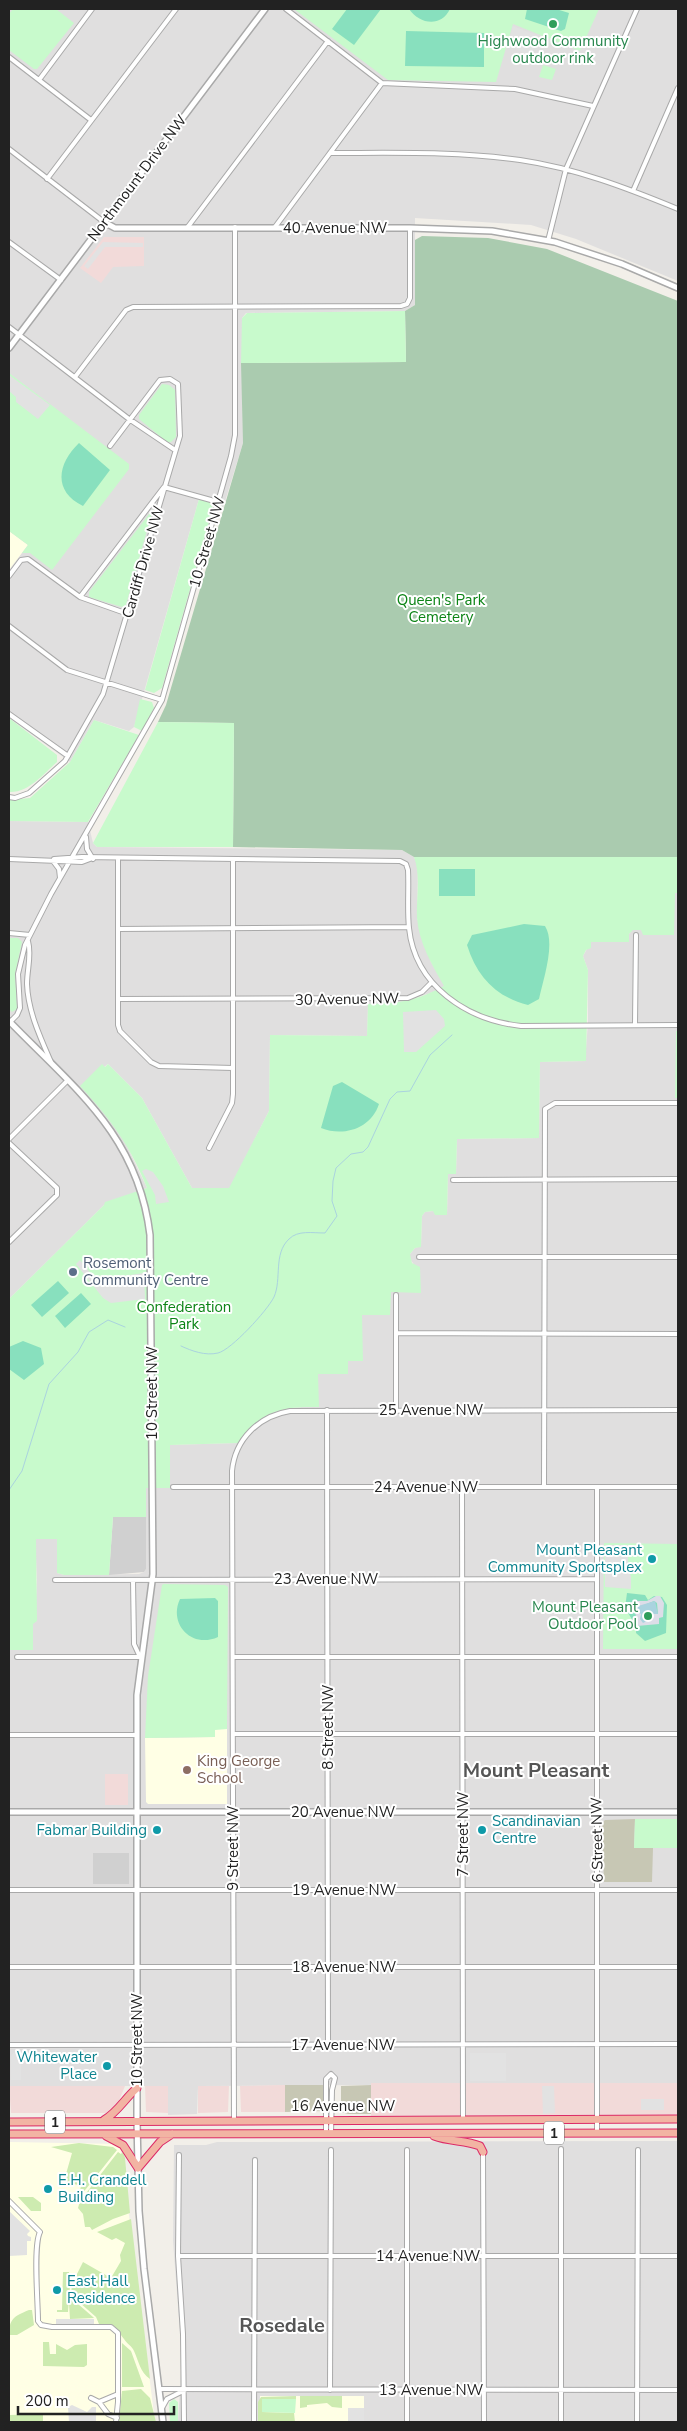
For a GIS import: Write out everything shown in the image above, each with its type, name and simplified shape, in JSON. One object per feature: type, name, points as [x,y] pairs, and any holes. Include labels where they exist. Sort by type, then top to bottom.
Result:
[{"type":"highway","points":[[101,2122],[115,2112],[126,2097],[137,2088]]},
{"type":"highway","name":"16 Avenue NW","points":[[9,2122],[678,2119]]},
{"type":"highway","name":"16 Avenue NW","points":[[9,2134],[678,2133]]},
{"type":"highway","points":[[101,2134],[124,2144],[138,2168],[160,2142],[173,2134]]},
{"type":"highway","points":[[429,2134],[454,2142],[475,2144],[480,2146],[483,2152]]},
{"type":"street","points":[[39,80],[92,9]]},
{"type":"street","points":[[47,179],[176,9]]},
{"type":"street","name":"Northmount Drive NW","points":[[9,348],[265,9]]},
{"type":"street","points":[[286,9],[382,83],[515,89],[593,106]]},
{"type":"street","points":[[548,241],[566,170],[637,9]]},
{"type":"street","points":[[187,228],[328,41]]},
{"type":"street","points":[[9,57],[91,120]]},
{"type":"street","points":[[275,227],[382,83]]},
{"type":"street","points":[[633,190],[678,88]]},
{"type":"street","name":"40 Avenue NW","points":[[9,149],[104,222],[115,228],[410,228],[492,231],[548,241],[622,264],[678,288]]},
{"type":"street","points":[[330,152],[498,157],[566,170],[633,190],[678,210]]},
{"type":"street","name":"10 Street NW","points":[[163,2422],[144,2270],[137,2134],[137,1695],[140,1657],[149,1612],[152,1580],[151,1249],[149,1221],[138,1180],[120,1143],[103,1118],[9,1022],[17,1015],[20,1008],[18,974],[30,934],[162,700],[231,456],[234,435],[235,227]]},
{"type":"street","points":[[75,377],[126,310],[133,307],[401,306],[407,304],[410,298],[410,228]]},
{"type":"street","points":[[9,242],[60,280]]},
{"type":"street","points":[[9,327],[130,419],[175,450]]},
{"type":"street","name":"Cardiff Drive NW","points":[[9,797],[15,798],[29,793],[68,756],[103,694],[180,436],[178,384],[170,379],[160,380],[110,446]]},
{"type":"street","points":[[80,597],[164,487],[218,502]]},
{"type":"street","points":[[9,576],[21,560],[28,559],[80,597],[128,614]]},
{"type":"street","points":[[9,626],[67,670],[162,700]]},
{"type":"street","points":[[9,714],[68,756]]},
{"type":"street","points":[[86,835],[87,849],[91,859]]},
{"type":"street","points":[[9,859],[400,861],[406,864],[408,870],[409,927],[412,945],[431,983],[467,1010],[503,1024],[678,1026]]},
{"type":"street","points":[[53,859],[58,865],[60,878]]},
{"type":"street","points":[[118,859],[118,1025],[120,1030],[150,1062],[159,1066],[233,1068]]},
{"type":"street","points":[[208,1148],[232,1103],[234,1000],[233,860]]},
{"type":"street","points":[[118,928],[409,927]]},
{"type":"street","points":[[9,932],[30,934]]},
{"type":"street","points":[[635,1025],[636,936]]},
{"type":"street","name":"10 Street NW","points":[[28,941],[30,950],[27,983],[31,1009],[54,1068]]},
{"type":"street","name":"30 Avenue NW","points":[[118,998],[234,1000],[408,998],[422,992],[431,983]]},
{"type":"street","points":[[9,1139],[67,1080]]},
{"type":"street","points":[[544,1487],[544,1114],[547,1106],[555,1103],[678,1103]]},
{"type":"street","points":[[9,1143],[57,1188],[57,1195],[9,1242]]},
{"type":"street","points":[[453,1180],[678,1179]]},
{"type":"street","points":[[419,1257],[678,1256]]},
{"type":"street","points":[[396,1295],[396,1410]]},
{"type":"street","points":[[396,1333],[678,1334]]},
{"type":"street","name":"25 Avenue NW","points":[[233,1487],[232,1471],[235,1455],[244,1438],[253,1428],[270,1416],[284,1412],[328,1410],[678,1410]]},
{"type":"street","name":"8 Street NW","points":[[328,1410],[328,2045]]},
{"type":"street","name":"24 Avenue NW","points":[[173,1487],[678,1487]]},
{"type":"street","name":"9 Street NW","points":[[233,1487],[234,2120]]},
{"type":"street","name":"7 Street NW","points":[[462,1487],[463,2120]]},
{"type":"street","name":"6 Street NW","points":[[597,1487],[597,2133]]},
{"type":"street","name":"23 Avenue NW","points":[[55,1580],[597,1579]]},
{"type":"street","name":"10 Street NW","points":[[134,1580],[134,1644],[140,1657]]},
{"type":"street","points":[[17,1657],[140,1657]]},
{"type":"street","points":[[233,1657],[678,1657]]},
{"type":"street","points":[[233,1734],[678,1734]]},
{"type":"street","points":[[9,1735],[137,1735]]},
{"type":"street","name":"20 Avenue NW","points":[[9,1812],[678,1812]]},
{"type":"street","name":"19 Avenue NW","points":[[9,1890],[678,1890]]},
{"type":"street","name":"18 Avenue NW","points":[[9,1967],[678,1967]]},
{"type":"street","name":"17 Avenue NW","points":[[9,2045],[678,2044]]},
{"type":"street","points":[[329,2120],[335,2078],[332,2074],[328,2075],[326,2079],[329,2134]]},
{"type":"street","points":[[560,2149],[562,2256],[561,2422]]},
{"type":"street","points":[[330,2390],[331,2150]]},
{"type":"street","points":[[407,2150],[407,2422]]},
{"type":"street","points":[[638,2150],[638,2422]]},
{"type":"street","points":[[483,2152],[484,2422]]},
{"type":"street","points":[[179,2154],[178,2256],[185,2390],[184,2422]]},
{"type":"street","points":[[254,2422],[256,2160]]},
{"type":"street","points":[[9,2201],[40,2232],[37,2237],[38,2321],[45,2327],[111,2327],[115,2329],[119,2337],[116,2420]]},
{"type":"street","name":"14 Avenue NW","points":[[178,2256],[678,2256]]},
{"type":"street","name":"13 Avenue NW","points":[[159,2389],[678,2390]]},
{"type":"street","points":[[162,2410],[167,2399],[185,2390]]},
{"type":"street","points":[[99,2402],[118,2394]]},
{"type":"street","points":[[91,2398],[99,2402],[108,2414],[116,2420]]},
{"type":"shaded area","points":[[9,9],[678,9],[678,281],[576,239],[531,225],[415,218],[415,305],[405,311],[246,313],[242,318],[243,443],[223,508],[199,499],[134,727],[129,731],[94,720],[70,762],[9,718]]},
{"type":"shaded area","points":[[513,26],[539,36],[530,56],[508,45]]},
{"type":"shaded area","points":[[104,237],[144,237],[144,266],[113,267],[101,283],[80,268]]},
{"type":"shaded area","points":[[103,242],[143,243],[143,247],[105,247],[88,269],[84,266]]},
{"type":"shaded area","points":[[9,375],[50,405],[38,419],[16,402],[16,397],[9,391]]},
{"type":"shaded area","points":[[9,531],[28,545],[9,570]]},
{"type":"shaded area","points":[[9,821],[88,822],[93,843],[97,847],[402,850],[414,857],[418,866],[417,918],[431,962],[445,986],[398,1004],[368,1004],[367,1036],[270,1035],[269,1111],[230,1188],[192,1188],[142,1098],[108,1064],[81,1086],[111,1119],[127,1146],[147,1188],[104,1205],[9,1299]]},
{"type":"shaded area","points":[[675,893],[678,893],[678,2083],[198,2086],[197,2114],[168,2115],[168,2086],[9,2086],[9,1652],[10,1650],[33,1649],[32,1624],[35,1621],[37,1580],[35,1539],[57,1539],[57,1573],[64,1575],[139,1574],[144,1572],[146,1569],[146,1488],[170,1487],[170,1445],[237,1443],[262,1417],[280,1409],[300,1407],[318,1374],[348,1374],[348,1361],[362,1315],[390,1292],[415,1266],[410,1259],[410,1254],[415,1248],[421,1246],[422,1216],[425,1212],[433,1211],[447,1215],[448,1174],[456,1174],[457,1139],[539,1138],[540,1062],[585,1061],[588,1022],[588,970],[583,956],[591,942],[629,942],[629,934],[632,930],[641,930]]},
{"type":"shaded area","points":[[436,1010],[444,1019],[445,1026],[416,1052],[404,1052],[403,1012]]},
{"type":"shaded area","points":[[146,1169],[153,1172],[163,1186],[169,1202],[156,1204],[155,1195],[142,1171]]},
{"type":"shaded area","points":[[80,1260],[96,1280],[144,1273],[145,1299],[111,1303],[103,1298],[76,1264]]},
{"type":"shaded area","points":[[113,1517],[146,1517],[146,1569],[144,1572],[109,1575]]},
{"type":"shaded area","points":[[605,1545],[628,1545],[628,1571],[631,1576],[631,1589],[605,1587]]},
{"type":"shaded area","points":[[660,1596],[664,1603],[663,1617],[659,1618],[659,1624],[637,1626],[634,1601],[647,1601]],"holes":[[[654,1601],[657,1603],[658,1614],[648,1614],[648,1622],[641,1614],[644,1605]]]},
{"type":"shaded area","name":"King George School","points":[[215,1729],[227,1729],[227,1804],[148,1804],[146,1802],[145,1738],[214,1737]]},
{"type":"shaded area","points":[[105,1774],[128,1774],[128,1805],[105,1805]]},
{"type":"shaded area","points":[[635,1819],[634,1848],[653,1848],[652,1882],[604,1882],[602,1823],[605,1820]]},
{"type":"shaded area","points":[[93,1853],[129,1853],[129,1884],[93,1884]]},
{"type":"shaded area","points":[[13,2053],[21,2053],[21,2080],[11,2080],[11,2056]]},
{"type":"shaded area","points":[[470,2053],[506,2053],[506,2081],[470,2081]]},
{"type":"shaded area","points":[[371,2083],[678,2083],[678,2119],[371,2120]]},
{"type":"shaded area","points":[[285,2085],[285,2112],[241,2112],[240,2086]]},
{"type":"shaded area","points":[[285,2085],[323,2085],[324,2111],[285,2112]]},
{"type":"shaded area","points":[[371,2085],[371,2114],[348,2114],[338,2111],[337,2107],[341,2101],[341,2086]]},
{"type":"shaded area","points":[[9,2086],[125,2086],[118,2103],[107,2113],[11,2113]]},
{"type":"shaded area","points":[[145,2086],[168,2086],[168,2113],[146,2112]]},
{"type":"shaded area","points":[[198,2086],[229,2086],[228,2112],[198,2113]]},
{"type":"shaded area","points":[[542,2086],[554,2086],[555,2113],[543,2114]]},
{"type":"shaded area","points":[[641,2099],[664,2099],[664,2110],[641,2110]]},
{"type":"shaded area","points":[[678,2141],[678,2422],[178,2422],[182,2358],[173,2241],[174,2145],[206,2145],[217,2142]]},
{"type":"shaded area","points":[[9,2142],[120,2144],[155,2422],[9,2422]]},
{"type":"shaded area","points":[[9,2211],[30,2231],[27,2234],[31,2237],[31,2241],[27,2241],[27,2255],[9,2256]]},
{"type":"shaded area","points":[[56,2319],[94,2319],[94,2325],[56,2325]]},
{"type":"shaded area","points":[[260,2396],[364,2396],[364,2422],[260,2422]]},
{"type":"shaded area","points":[[72,2405],[87,2412],[92,2407],[96,2407],[96,2422],[69,2422],[68,2407]]},
{"type":"shaded area","points":[[348,2408],[364,2408],[364,2422],[348,2422]]},
{"type":"green space","points":[[13,9],[56,9],[74,23],[37,69],[34,69],[9,50],[9,14]]},
{"type":"green space","points":[[294,9],[599,9],[580,51],[513,24],[496,82],[388,80]]},
{"type":"green space","points":[[347,9],[381,9],[354,45],[332,29]]},
{"type":"green space","points":[[409,9],[450,9],[441,19],[430,22],[418,18]]},
{"type":"green space","name":"Highwood Community outdoor rink","points":[[527,9],[556,9],[569,13],[565,29],[561,31],[525,19]]},
{"type":"green space","points":[[406,31],[484,33],[484,67],[405,66]]},
{"type":"green space","points":[[543,65],[556,69],[552,80],[539,77]]},
{"type":"green space","name":"Queen's Park Cemetery","points":[[422,236],[488,238],[547,249],[678,301],[678,857],[414,857],[402,850],[233,847],[234,723],[158,722],[166,705],[243,443],[241,363],[406,362],[405,311],[415,305],[415,240]]},
{"type":"green space","points":[[405,311],[406,362],[241,363],[242,318],[247,313]]},
{"type":"green space","points":[[9,373],[129,464],[129,469],[52,570],[30,553],[22,553],[28,545],[9,531]]},
{"type":"green space","points":[[162,384],[169,385],[175,390],[176,437],[171,442],[167,442],[139,419],[139,415]]},
{"type":"green space","points":[[79,443],[110,470],[83,506],[66,493],[61,476],[66,459]]},
{"type":"green space","points":[[199,499],[209,502],[213,508],[162,688],[154,693],[145,690]]},
{"type":"green space","points":[[153,509],[126,605],[122,607],[89,597],[89,592]]},
{"type":"green space","points":[[140,699],[152,702],[154,708],[142,731],[134,727]]},
{"type":"green space","points":[[9,718],[57,755],[57,762],[29,786],[9,792]]},
{"type":"green space","points":[[94,720],[139,735],[88,822],[9,821],[9,800],[30,798],[70,762]]},
{"type":"green space","points":[[158,722],[234,723],[233,847],[97,847],[93,843]]},
{"type":"green space","name":"Confederation Park","points":[[414,857],[678,857],[678,893],[675,893],[674,935],[643,935],[641,930],[633,930],[629,934],[629,942],[591,942],[591,948],[586,950],[583,956],[588,970],[586,1061],[540,1062],[539,1138],[457,1139],[456,1174],[448,1174],[447,1215],[435,1215],[433,1211],[425,1212],[422,1216],[421,1247],[415,1248],[410,1254],[412,1263],[420,1267],[421,1293],[391,1292],[390,1315],[362,1315],[363,1361],[348,1361],[348,1374],[318,1374],[319,1407],[283,1410],[264,1417],[238,1443],[170,1445],[170,1488],[146,1488],[146,1517],[113,1517],[109,1575],[64,1575],[57,1573],[57,1539],[36,1539],[37,1621],[33,1624],[33,1650],[10,1650],[9,1652],[9,1299],[105,1202],[147,1188],[127,1146],[101,1110],[80,1086],[102,1064],[105,1067],[108,1064],[142,1098],[192,1188],[229,1188],[269,1111],[270,1035],[367,1036],[368,1004],[408,1000],[426,995],[444,986],[420,936],[417,918],[418,879]]},
{"type":"green space","points":[[439,869],[475,869],[475,896],[439,896]]},
{"type":"green space","points":[[524,924],[545,926],[549,942],[548,962],[539,999],[528,1005],[506,997],[489,984],[476,967],[467,945],[472,935]]},
{"type":"green space","points":[[9,938],[18,938],[22,942],[15,974],[17,1009],[12,1012],[9,1009]]},
{"type":"green space","points":[[676,1031],[678,1031],[678,1098],[675,1098]]},
{"type":"green space","points":[[342,1082],[379,1104],[370,1120],[363,1125],[347,1131],[329,1131],[321,1128],[333,1086]]},
{"type":"green space","points":[[58,1281],[69,1293],[42,1317],[31,1305]]},
{"type":"green space","points":[[81,1293],[91,1304],[65,1328],[55,1316]]},
{"type":"green space","points":[[23,1341],[41,1348],[44,1364],[24,1380],[9,1369],[9,1347]]},
{"type":"green space","points":[[604,1543],[678,1544],[678,1649],[603,1649]]},
{"type":"green space","points":[[162,1585],[225,1585],[228,1587],[227,1729],[215,1730],[215,1737],[145,1738],[148,1676]]},
{"type":"green space","name":"Mount Pleasant Outdoor Pool","points":[[627,1593],[645,1595],[648,1600],[654,1596],[662,1597],[667,1605],[666,1633],[645,1641],[636,1633],[637,1619],[633,1621],[625,1608]]},
{"type":"green space","points":[[215,1598],[218,1601],[218,1637],[199,1640],[191,1637],[180,1625],[177,1617],[180,1599]]},
{"type":"green space","points":[[635,1819],[678,1819],[678,1848],[634,1848]]},
{"type":"green space","points":[[79,2143],[113,2147],[117,2150],[78,2199],[81,2186],[64,2181],[72,2153],[51,2147]]},
{"type":"green space","points":[[118,2152],[121,2154],[123,2152],[125,2158],[130,2213],[92,2230],[90,2227],[85,2227],[83,2214],[78,2208],[80,2201]]},
{"type":"green space","points":[[18,2197],[33,2197],[41,2203],[41,2211],[31,2211]]},
{"type":"green space","points":[[131,2219],[150,2379],[142,2370],[133,2349],[117,2329],[113,2325],[99,2324],[96,2317],[71,2295],[72,2284],[83,2262],[111,2278],[121,2261],[120,2255],[125,2243],[116,2238],[112,2240],[97,2232]]},
{"type":"green space","points":[[63,2272],[69,2272],[68,2312],[57,2312],[57,2310],[62,2310]]},
{"type":"green space","points":[[71,2298],[94,2318],[70,2319],[69,2303]]},
{"type":"green space","points":[[32,2310],[34,2325],[17,2335],[9,2335],[13,2319]]},
{"type":"green space","points":[[43,2342],[49,2342],[50,2354],[56,2354],[56,2344],[67,2350],[75,2345],[87,2344],[87,2365],[84,2367],[43,2366]]},
{"type":"green space","points":[[122,2343],[131,2351],[144,2387],[122,2387]]},
{"type":"green space","points":[[141,2389],[150,2398],[156,2422],[119,2422],[122,2391]]},
{"type":"green space","points":[[296,2396],[296,2399],[262,2399],[262,2412],[294,2413],[295,2422],[258,2422],[258,2402],[261,2397]]},
{"type":"green space","points":[[300,2396],[342,2396],[342,2408],[332,2407],[327,2403],[307,2405],[307,2407],[300,2408]]},
{"type":"green space","points":[[174,2399],[178,2402],[178,2422],[170,2422],[169,2403]]},
{"type":"green space","points":[[262,2399],[296,2399],[295,2413],[262,2412]]},
{"type":"green space","points":[[9,2410],[10,2415],[43,2414],[43,2422],[9,2422]]},
{"type":"water","points":[[655,1601],[658,1614],[648,1614],[649,1620],[643,1623],[640,1619],[641,1614],[637,1611],[638,1606]]},
{"type":"waterway","points":[[181,1346],[203,1353],[218,1353],[240,1338],[257,1320],[274,1297],[279,1259],[284,1245],[297,1234],[325,1233],[337,1216],[332,1201],[336,1168],[351,1154],[363,1152],[368,1147],[390,1099],[397,1092],[410,1091],[430,1055],[452,1035]]},
{"type":"waterway","points":[[9,1490],[22,1471],[49,1384],[78,1352],[89,1332],[108,1320],[125,1327]]},
{"type":"place","name":"Highwood Community outdoor rink","points":[[553,24]]},
{"type":"place","name":"Rosemont Community Centre","points":[[73,1272]]},
{"type":"place","name":"Mount Pleasant Community Sportsplex","points":[[652,1559]]},
{"type":"place","name":"Mount Pleasant Outdoor Pool","points":[[648,1616]]},
{"type":"place","name":"King George School","points":[[187,1770]]},
{"type":"place","name":"Fabmar Building","points":[[157,1830]]},
{"type":"place","name":"Scandinavian Centre","points":[[482,1830]]},
{"type":"place","name":"Whitewater Place","points":[[107,2066]]},
{"type":"place","name":"E.H. Crandell Building","points":[[48,2189]]},
{"type":"place","name":"East Hall Residence","points":[[57,2290]]},
{"type":"district","name":"Mount Pleasant","points":[[536,1770]]},
{"type":"district","name":"Rosedale","points":[[282,2325]]}]
